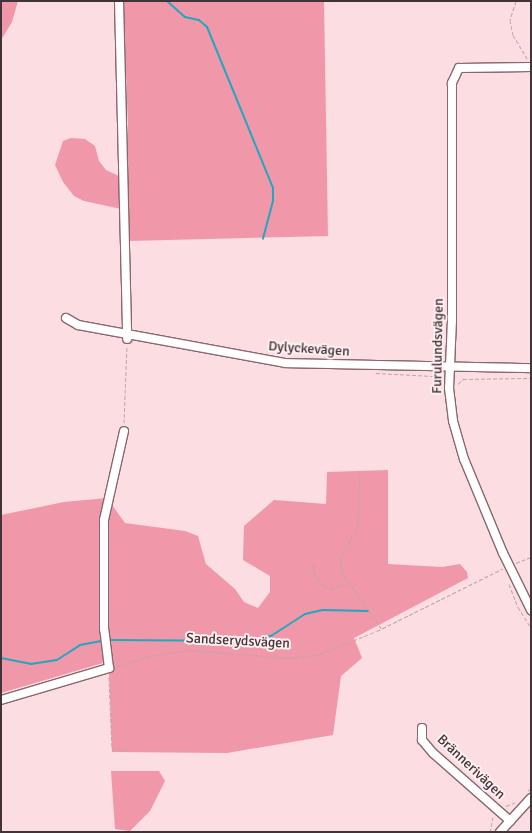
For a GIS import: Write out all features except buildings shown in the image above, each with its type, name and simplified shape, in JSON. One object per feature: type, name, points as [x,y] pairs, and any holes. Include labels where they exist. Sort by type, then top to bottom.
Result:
[{"type":"street","points":[[119,1],[127,336]]},
{"type":"street","name":"Furulundsvägen","points":[[531,67],[459,68],[452,83],[449,388],[453,421],[464,459],[506,567],[531,610]]},
{"type":"street","name":"Dylyckevägen","points":[[66,318],[78,325],[127,336],[285,363],[450,368],[531,368]]},
{"type":"street","points":[[1,700],[108,668],[104,629],[105,505],[119,462],[124,431]]},
{"type":"street","name":"Brännerivägen","points":[[422,728],[422,740],[433,753],[510,821]]},
{"type":"street","points":[[500,832],[531,798]]},
{"type":"path","points":[[516,1],[510,20],[513,35],[531,63]]},
{"type":"path","points":[[124,431],[127,336]]},
{"type":"path","points":[[371,373],[433,376],[443,383],[445,388],[449,388],[463,379],[531,378]]},
{"type":"path","points":[[360,473],[358,525],[340,562],[341,571],[382,628]]},
{"type":"path","name":"Sandserydsvägen","points":[[108,668],[150,656],[188,650],[289,658],[320,654],[382,628],[506,567],[531,557]]},
{"type":"path","points":[[313,564],[314,572],[322,586],[330,589],[349,584]]},
{"type":"path","points":[[506,567],[506,575]]},
{"type":"path","points":[[508,581],[518,607],[531,628]]},
{"type":"path","points":[[108,668],[112,748],[127,751]]},
{"type":"shaded area","points":[[1,1],[18,1],[12,22],[1,40]]},
{"type":"shaded area","points":[[123,1],[324,1],[328,236],[128,241],[128,126]]},
{"type":"shaded area","points":[[71,138],[85,139],[95,146],[99,161],[106,170],[121,177],[121,209],[84,201],[74,196],[63,182],[55,165],[63,141]]},
{"type":"shaded area","points":[[388,470],[388,564],[442,567],[460,564],[467,572],[468,578],[354,638],[362,658],[341,676],[333,735],[227,753],[112,752],[109,673],[103,663],[1,693],[1,515],[64,502],[107,498],[125,523],[185,531],[198,536],[206,564],[235,589],[244,602],[258,608],[270,592],[270,576],[243,560],[244,526],[274,500],[326,504],[327,472]]},
{"type":"shaded area","points":[[111,771],[159,771],[165,781],[150,811],[130,831],[115,829]]},
{"type":"waterway","points":[[167,1],[185,17],[199,20],[207,27],[273,188],[273,201],[263,239]]},
{"type":"waterway","points":[[111,640],[252,641],[271,636],[305,614],[323,610],[368,611]]},
{"type":"waterway","points":[[1,658],[31,664],[57,660],[80,645],[100,641]]}]
